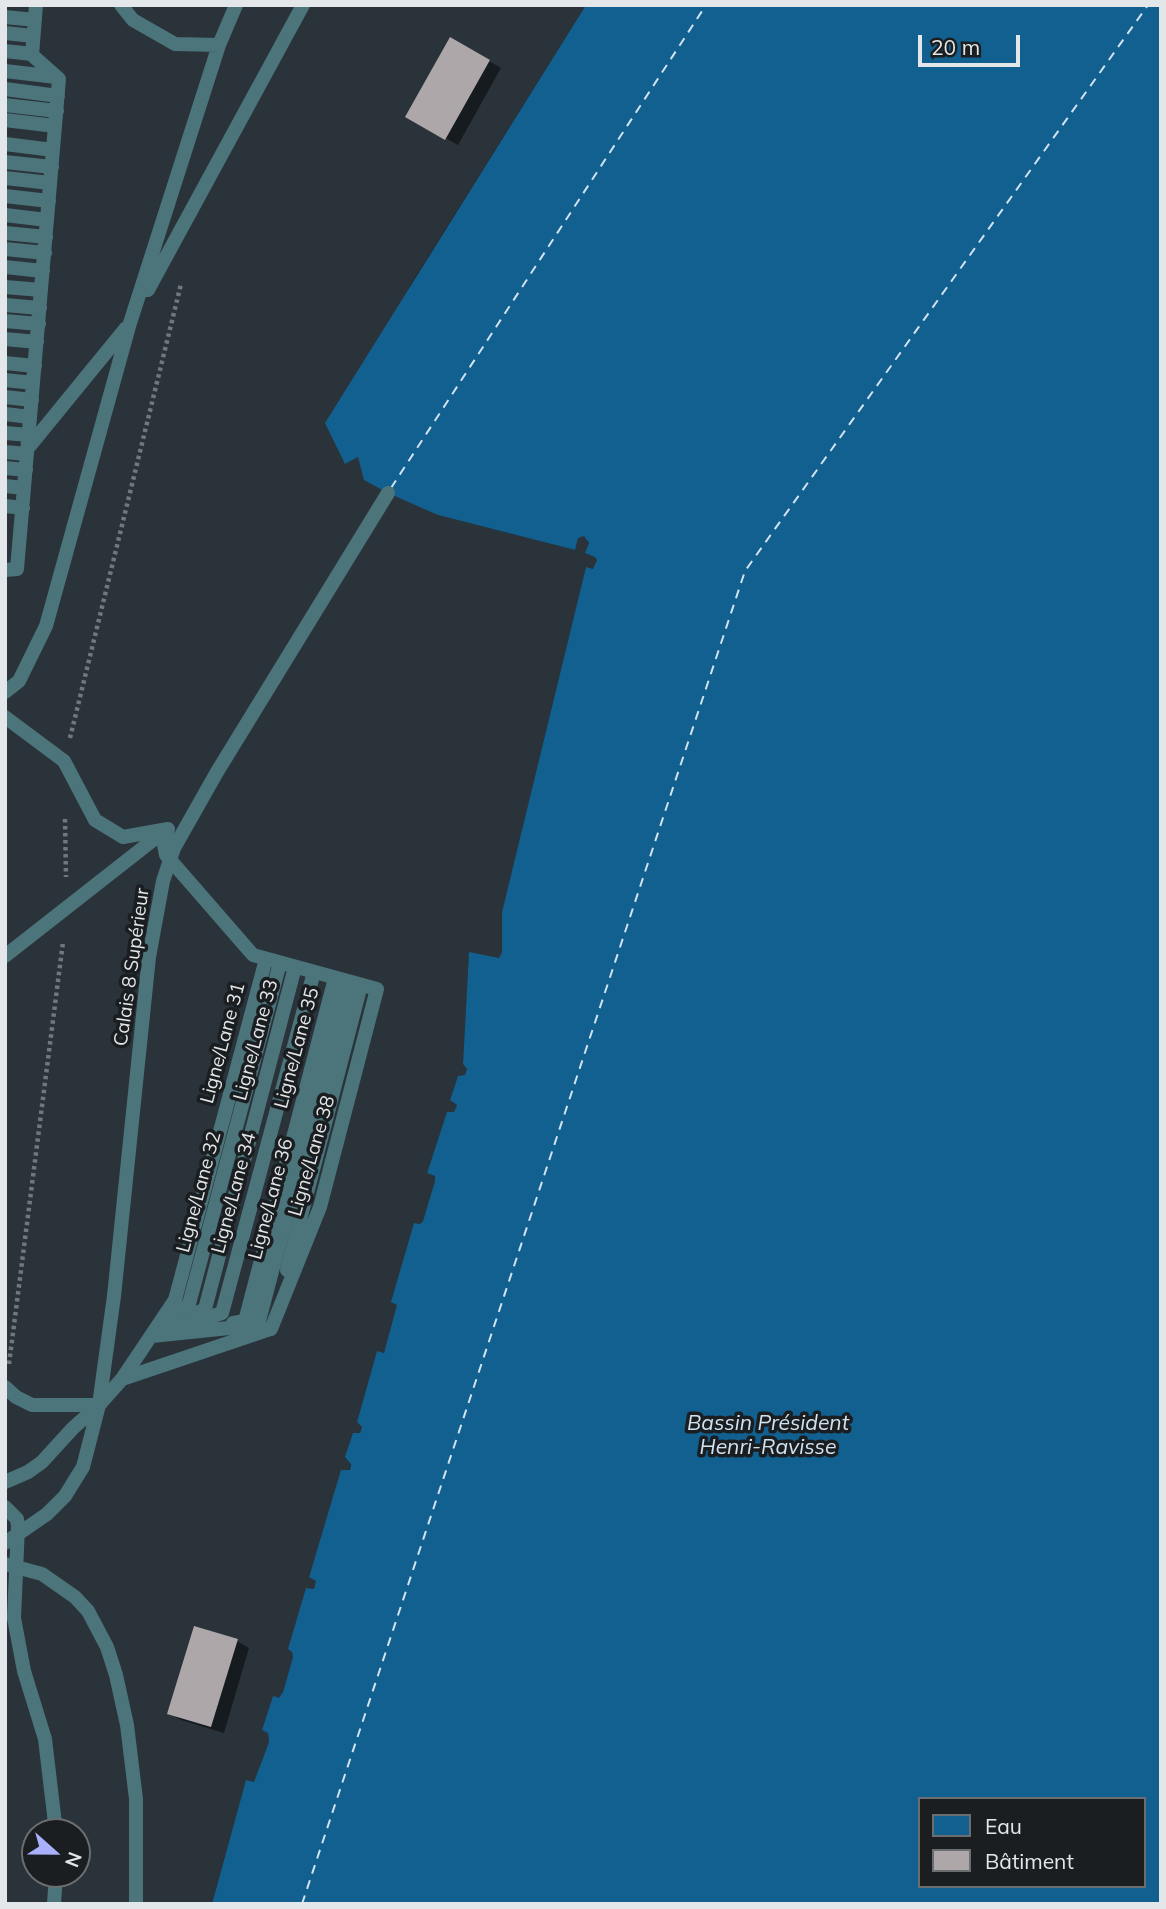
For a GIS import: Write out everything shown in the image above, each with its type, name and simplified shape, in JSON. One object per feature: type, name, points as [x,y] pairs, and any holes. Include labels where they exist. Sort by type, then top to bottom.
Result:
[{"type":"lane","points":[[121,5],[133,20],[175,44],[219,45]]},
{"type":"lane","points":[[5,692],[19,681],[46,626],[130,323],[219,45],[236,5]]},
{"type":"lane","points":[[5,452],[28,446],[130,323],[303,5]]},
{"type":"lane","points":[[5,17],[36,13],[32,54]]},
{"type":"lane","points":[[5,33],[33,36]]},
{"type":"lane","points":[[5,51],[32,54],[59,79],[23,508],[21,525],[12,540],[12,558],[17,569],[5,570]]},
{"type":"lane","points":[[5,71],[57,77]]},
{"type":"lane","points":[[5,89],[57,111]]},
{"type":"lane","points":[[5,105],[57,111]]},
{"type":"lane","points":[[5,120],[57,111]]},
{"type":"lane","points":[[5,144],[53,150]]},
{"type":"lane","points":[[5,162],[52,167]]},
{"type":"lane","points":[[5,178],[51,183]]},
{"type":"lane","points":[[5,196],[49,201]]},
{"type":"lane","points":[[5,215],[47,220]]},
{"type":"lane","points":[[5,233],[46,237]]},
{"type":"lane","points":[[5,249],[44,253]]},
{"type":"lane","points":[[5,267],[43,271]]},
{"type":"lane","points":[[5,287],[41,290]]},
{"type":"lane","points":[[5,305],[40,308]]},
{"type":"lane","points":[[5,321],[38,324]]},
{"type":"lane","points":[[5,338],[37,342]]},
{"type":"lane","points":[[5,363],[35,366]]},
{"type":"lane","points":[[5,380],[33,383]]},
{"type":"lane","points":[[5,397],[32,400]]},
{"type":"lane","points":[[5,414],[30,417]]},
{"type":"lane","points":[[5,433],[28,446]]},
{"type":"lane","points":[[5,468],[26,470]]},
{"type":"lane","points":[[5,486],[24,488]]},
{"type":"lane","name":"Calais 8 Supérieur","points":[[12,1539],[47,1514],[65,1496],[79,1477],[87,1457],[99,1405],[114,1296],[149,957],[163,881],[174,848],[217,772],[388,493]]},
{"type":"lane","points":[[5,506],[23,508]]},
{"type":"lane","points":[[5,523],[21,525]]},
{"type":"lane","points":[[5,717],[64,761],[94,820],[123,837],[168,829]]},
{"type":"lane","points":[[5,956],[168,829]]},
{"type":"lane","points":[[122,1378],[271,1329],[348,981],[253,955],[166,855],[164,845],[168,829]]},
{"type":"lane","name":"Ligne/Lane 31","points":[[152,1336],[174,1300],[273,961]]},
{"type":"lane","name":"Ligne/Lane 32","points":[[152,1336],[189,1304],[273,961]]},
{"type":"lane","name":"Ligne/Lane 33","points":[[152,1336],[205,1309],[295,967]]},
{"type":"lane","name":"Ligne/Lane 34","points":[[152,1336],[222,1313],[314,972]]},
{"type":"lane","name":"Ligne/Lane 36","points":[[152,1336],[258,1325],[348,981]]},
{"type":"lane","name":"Ligne/Lane 38","points":[[271,1329],[320,1207],[377,989],[348,981]]},
{"type":"lane","points":[[5,1482],[28,1472],[42,1462],[73,1428],[99,1405],[152,1336]]},
{"type":"lane","points":[[6,1388],[32,1405],[99,1405]]},
{"type":"lane","points":[[5,1507],[17,1520],[10,1564],[16,1636],[44,1739],[53,1818]]},
{"type":"lane","points":[[10,1564],[42,1574],[75,1597],[89,1611],[107,1647],[121,1696],[133,1772],[138,1829],[136,1904]]},
{"type":"path","points":[[64,761],[184,275]]},
{"type":"path","points":[[6,1388],[67,908],[65,815]]},
{"type":"shaded area","points":[[5,5],[586,5],[409,287],[345,464],[358,457],[438,515],[574,550],[578,538],[584,535],[597,560],[593,569],[586,567],[502,912],[502,952],[499,958],[469,953],[463,1063],[467,1069],[465,1075],[458,1076],[450,1099],[457,1105],[454,1113],[447,1113],[427,1172],[435,1176],[435,1181],[423,1221],[420,1224],[414,1223],[392,1302],[398,1305],[384,1353],[377,1351],[357,1422],[362,1427],[360,1434],[354,1433],[349,1470],[342,1470],[309,1576],[316,1581],[314,1589],[306,1588],[293,1657],[283,1692],[279,1699],[273,1696],[262,1730],[268,1733],[269,1742],[254,1783],[246,1780],[212,1904],[5,1904]]},
{"type":"water","name":"Bassin Président Henri-Ravisse","points":[[586,5],[1161,5],[1161,1904],[212,1904],[246,1780],[254,1782],[269,1742],[268,1733],[262,1730],[273,1696],[279,1698],[283,1692],[293,1657],[288,1649],[306,1588],[314,1589],[316,1581],[309,1577],[341,1470],[350,1470],[351,1464],[345,1457],[353,1433],[360,1433],[362,1427],[357,1422],[377,1351],[384,1353],[397,1305],[391,1302],[414,1223],[420,1224],[423,1221],[435,1181],[435,1176],[427,1173],[447,1112],[454,1112],[457,1105],[450,1100],[458,1076],[465,1075],[467,1069],[463,1064],[469,952],[499,958],[502,952],[502,912],[586,567],[593,569],[597,560],[585,553],[589,543],[584,536],[578,538],[575,550],[438,515],[364,480],[358,457],[345,464],[325,423]]},
{"type":"building","points":[[450,37],[490,60],[445,140],[405,117]]},
{"type":"building","points":[[194,1626],[238,1639],[211,1727],[167,1714]]},
{"type":"ferry route","points":[[391,488],[706,5]]},
{"type":"ferry route","points":[[302,1904],[745,571],[1148,5]]}]
